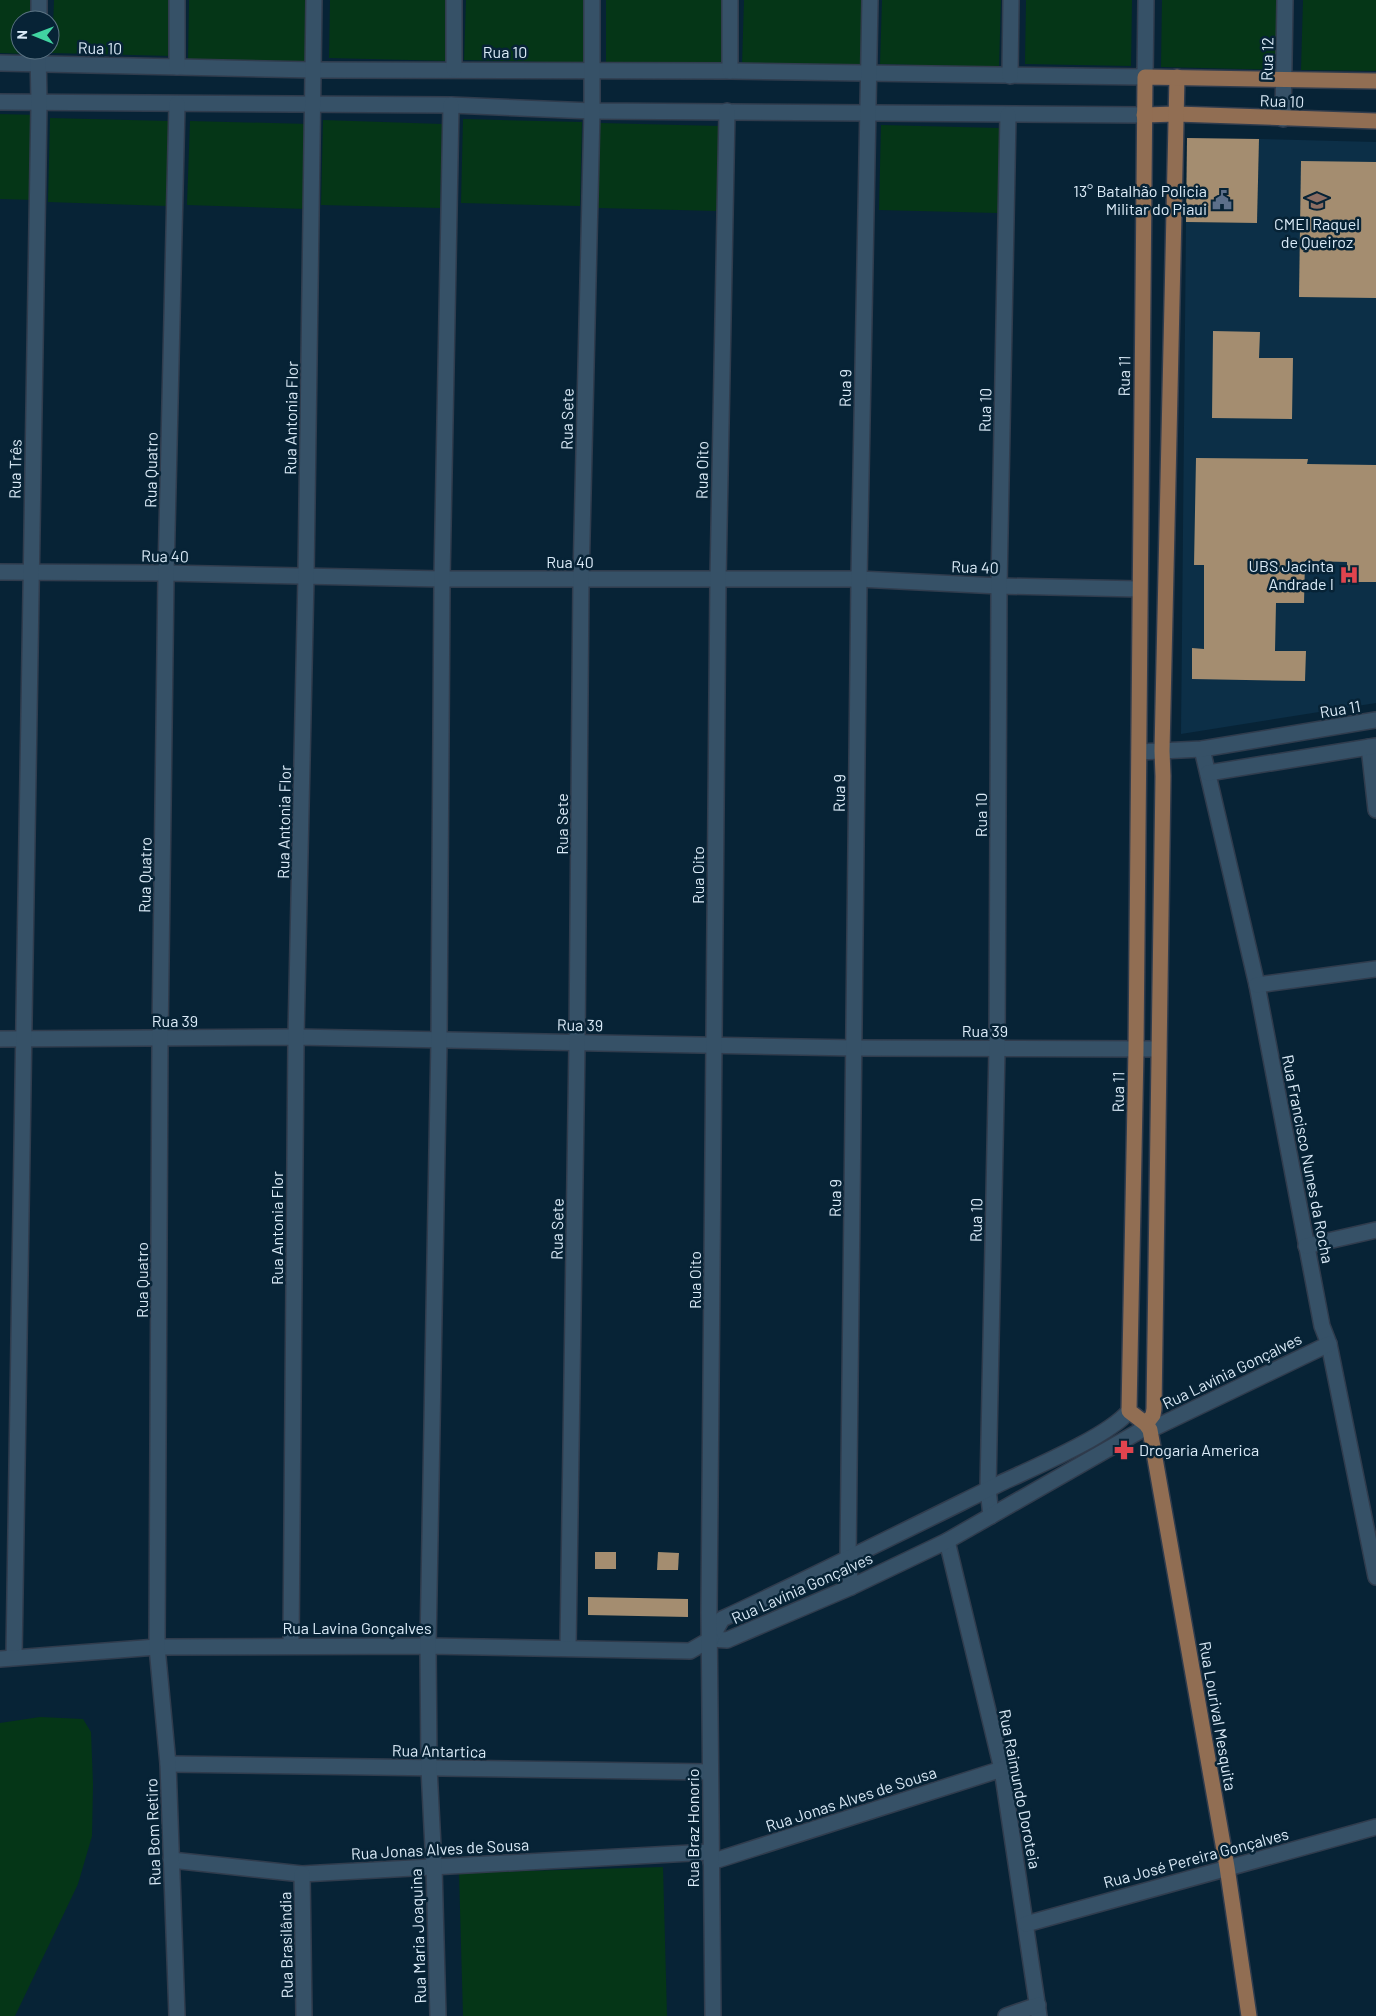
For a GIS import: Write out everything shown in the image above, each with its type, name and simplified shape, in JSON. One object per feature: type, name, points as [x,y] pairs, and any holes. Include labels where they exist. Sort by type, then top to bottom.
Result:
[{"type":"main road","points":[[1159,1049],[1162,751],[1177,77]]},
{"type":"main road","name":"Rua 10","points":[[1145,78],[1376,81]]},
{"type":"main road","name":"Rua 11","points":[[1129,1411],[1136,1050],[1145,78]]},
{"type":"main road","name":"Rua 10","points":[[1144,115],[1176,114],[1376,122]]},
{"type":"main road","name":"Rua Lavínia Gonçalves","points":[[1148,1427],[1153,1415],[1154,1403],[1159,1049]]},
{"type":"main road","points":[[1129,1411],[1148,1427]]},
{"type":"main road","name":"Rua Lourival Mesquita","points":[[1148,1427],[1227,1867],[1249,2016]]},
{"type":"street","points":[[177,0],[177,67]]},
{"type":"street","name":"Rua Antonia Flor","points":[[291,1646],[296,1037],[306,576],[314,0]]},
{"type":"street","points":[[454,0],[454,69]]},
{"type":"street","name":"Rua Sete","points":[[568,1648],[578,1042],[581,579],[592,111],[592,0]]},
{"type":"street","points":[[730,0],[730,70]]},
{"type":"street","name":"Rua 9","points":[[851,1587],[848,1560],[859,579],[870,0]]},
{"type":"street","points":[[1010,76],[1011,0]]},
{"type":"street","name":"Rua 11","points":[[1145,78],[1146,0]]},
{"type":"street","name":"Rua 12","points":[[1283,119],[1285,0]]},
{"type":"street","name":"Rua 10","points":[[60,59],[177,67],[314,70],[730,70],[1145,78]]},
{"type":"street","name":"Rua 10","points":[[0,63],[19,60]]},
{"type":"street","name":"Rua Três","points":[[7,1658],[25,1038],[30,572],[40,103],[38,60]]},
{"type":"street","name":"Rua 10","points":[[0,102],[452,105],[592,111],[1144,115]]},
{"type":"street","name":"Rua Quatro","points":[[157,1647],[160,1039],[166,573],[177,104]]},
{"type":"street","name":"Rua Maria Joaquina","points":[[438,2016],[429,1768],[428,1646],[439,1040],[442,579],[452,105]]},
{"type":"street","name":"Rua Oito","points":[[711,1639],[709,1613],[718,579],[727,111]]},
{"type":"street","name":"Rua 10","points":[[992,1516],[988,1489],[997,1048],[999,586],[1008,114]]},
{"type":"street","name":"Rua 40","points":[[0,572],[166,573],[442,579],[859,579],[999,586],[1139,588]]},
{"type":"street","name":"Rua 11","points":[[1139,752],[1202,749],[1376,720]]},
{"type":"street","points":[[1208,772],[1373,747],[1376,810]]},
{"type":"street","name":"Rua Francisco Nunes da Rocha","points":[[1202,749],[1257,985],[1322,1326],[1329,1344],[1376,1577]]},
{"type":"street","points":[[1257,985],[1376,969]]},
{"type":"street","name":"Rua 39","points":[[0,1039],[296,1037],[855,1048],[1159,1049]]},
{"type":"street","points":[[1306,1246],[1376,1230]]},
{"type":"street","name":"Rua Lavínia Gonçalves","points":[[1129,1411],[1106,1430],[848,1560],[722,1619],[711,1639],[726,1640],[851,1587],[947,1541],[1138,1432],[1329,1344]]},
{"type":"street","name":"Rua Raimundo Doroteia","points":[[947,1541],[1002,1769],[1038,2010]]},
{"type":"street","name":"Rua Lavina Gonçalves","points":[[7,1658],[157,1647],[428,1646],[690,1651],[711,1639]]},
{"type":"street","name":"Rua Braz Honorio","points":[[711,1639],[710,1772],[713,2016]]},
{"type":"street","name":"Rua Bom Retiro","points":[[157,1647],[168,1764],[177,2016]]},
{"type":"street","name":"Rua Antartica","points":[[168,1764],[710,1772]]},
{"type":"street","name":"Rua Jonas Alves de Sousa","points":[[171,1860],[302,1874],[434,1867],[711,1857],[1002,1769]]},
{"type":"street","name":"Rua José Pereira Gonçalves","points":[[1026,1924],[1376,1827]]},
{"type":"street","name":"Rua Brasilândia","points":[[302,1874],[304,2016]]},
{"type":"street","points":[[1006,2016],[1038,2010]]},
{"type":"shaded area","points":[[1259,139],[1376,142],[1376,703],[1181,734],[1186,222],[1257,223]]},
{"type":"green space","points":[[0,0],[31,0],[31,10],[10,10],[10,53],[0,53]]},
{"type":"green space","points":[[54,0],[173,0],[172,56],[60,53],[60,10],[54,10]]},
{"type":"green space","points":[[189,0],[309,0],[307,65],[188,61]]},
{"type":"green space","points":[[330,0],[450,0],[448,61],[329,58]]},
{"type":"green space","points":[[466,0],[585,0],[583,63],[464,60]]},
{"type":"green space","points":[[606,0],[726,0],[723,66],[606,63]]},
{"type":"green space","points":[[744,0],[863,0],[861,69],[742,65]]},
{"type":"green space","points":[[882,0],[1001,0],[999,67],[880,64]]},
{"type":"green space","points":[[1026,0],[1132,0],[1131,66],[1025,64]]},
{"type":"green space","points":[[1162,0],[1282,0],[1280,70],[1161,67]]},
{"type":"green space","points":[[1303,0],[1376,0],[1376,71],[1301,70]]},
{"type":"green space","points":[[0,114],[37,115],[34,200],[0,199]]},
{"type":"green space","points":[[50,118],[169,121],[167,206],[48,202]]},
{"type":"green space","points":[[463,119],[582,122],[580,206],[461,203]]},
{"type":"green space","points":[[323,120],[442,124],[440,208],[321,205]]},
{"type":"green space","points":[[190,121],[309,124],[306,209],[187,205]]},
{"type":"green space","points":[[600,123],[720,126],[718,211],[598,208]]},
{"type":"green space","points":[[881,125],[1000,128],[998,213],[879,210]]},
{"type":"green space","points":[[40,1717],[83,1719],[91,1732],[92,1836],[78,1884],[15,2016],[0,2016],[0,1723]]},
{"type":"green space","points":[[663,1867],[667,2016],[463,2016],[459,1873]]},
{"type":"building","name":"13° Batalhão Policia Militar do Piaui","points":[[1187,138],[1259,139],[1257,223],[1186,222]]},
{"type":"building","points":[[1301,161],[1376,162],[1376,298],[1299,297]]},
{"type":"building","points":[[1213,331],[1260,332],[1259,358],[1293,358],[1292,419],[1212,418]]},
{"type":"building","points":[[1196,458],[1308,459],[1307,464],[1376,465],[1376,582],[1347,582],[1347,562],[1305,561],[1304,603],[1276,603],[1275,651],[1306,651],[1305,681],[1192,679],[1192,648],[1204,649],[1204,565],[1194,565]]},
{"type":"building","points":[[595,1552],[616,1552],[616,1569],[595,1569]]},
{"type":"building","points":[[658,1552],[679,1553],[678,1570],[657,1570]]},
{"type":"building","points":[[588,1597],[688,1599],[688,1617],[588,1615]]},
{"type":"place","name":"13° Batalhão Policia Militar do Piaui","points":[[1222,200]]},
{"type":"place","name":"CMEI Raquel de Queiroz","points":[[1317,201]]},
{"type":"place","name":"UBS Jacinta Andrade I","points":[[1349,575]]},
{"type":"place","name":"Drogaria America","points":[[1124,1450]]}]
